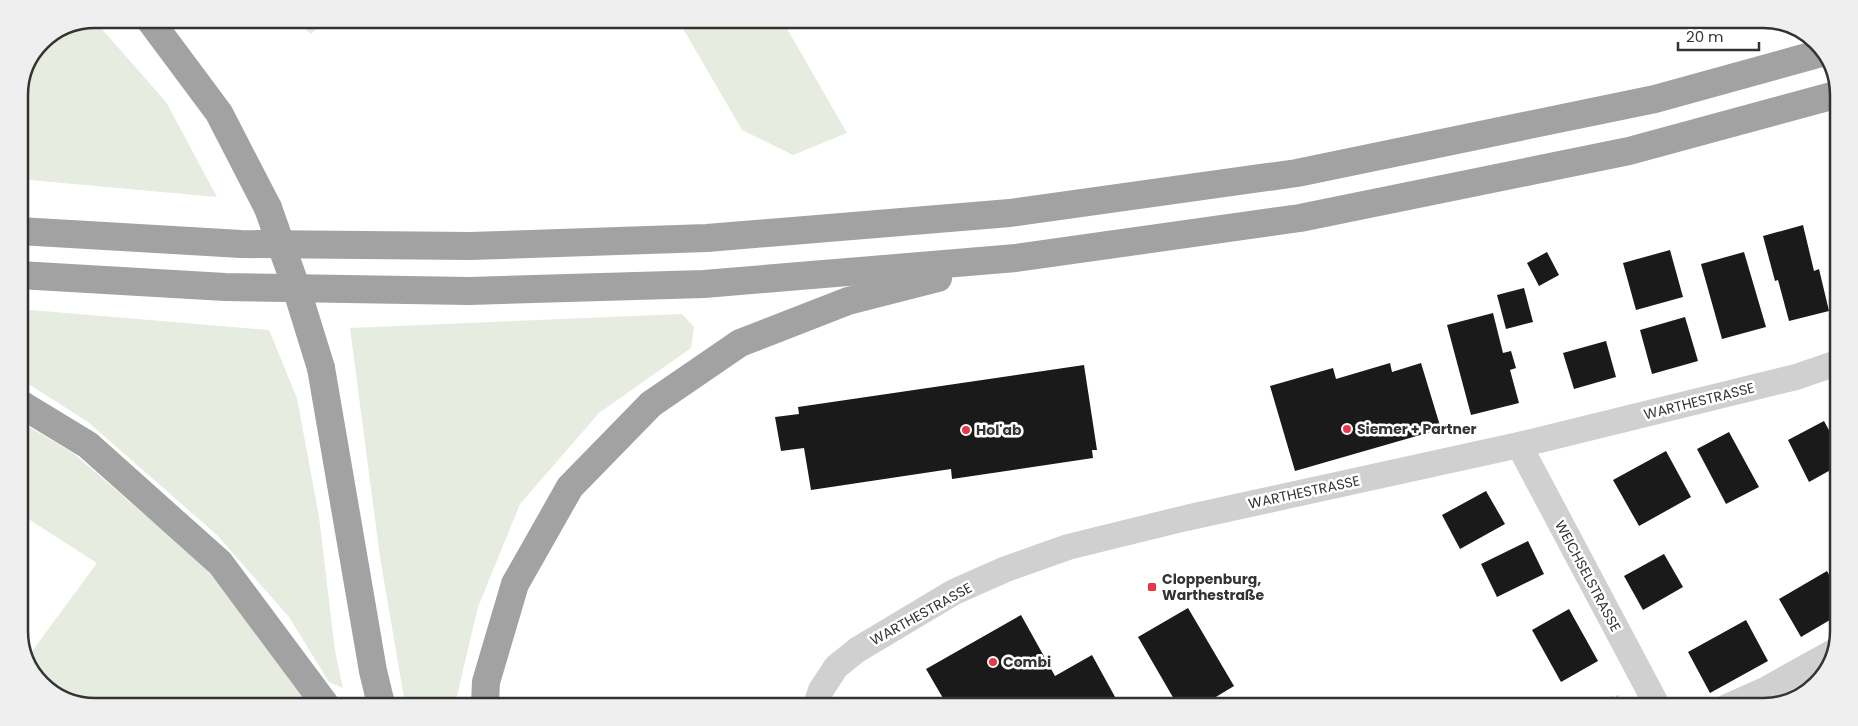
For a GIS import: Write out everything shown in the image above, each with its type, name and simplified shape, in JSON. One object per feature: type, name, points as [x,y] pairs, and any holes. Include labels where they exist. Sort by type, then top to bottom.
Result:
[{"type":"highway","points":[[156,28],[220,113],[268,208],[295,284],[321,368],[370,653],[380,698]]},
{"type":"highway","points":[[28,232],[241,244],[470,246],[707,238],[1010,213],[1297,173],[1655,99],[1817,54]]},
{"type":"highway","points":[[28,276],[225,287],[469,291],[704,284],[1016,258],[1300,218],[1629,151],[1830,96]]},
{"type":"highway","points":[[485,698],[486,682],[515,584],[570,487],[651,404],[740,343],[848,301],[1016,258]]},
{"type":"highway","points":[[28,408],[88,445],[220,563],[321,698]]},
{"type":"street","name":"WARTHESTRASSE","points":[[818,698],[821,690],[836,667],[857,650],[954,592],[1006,569],[1068,547],[1519,445],[1796,377],[1830,365]]},
{"type":"street","name":"WEICHSELSTRASSE","points":[[1519,445],[1653,698]]},
{"type":"street","points":[[1748,698],[1826,656]]},
{"type":"shaded area","points":[[101,28],[166,102],[217,197],[28,180],[29,82],[39,57],[47,47],[69,33],[82,29]]},
{"type":"shaded area","points":[[304,28],[317,28],[311,34]]},
{"type":"shaded area","points":[[683,28],[787,28],[847,133],[793,155],[742,130]]},
{"type":"shaded area","points":[[28,310],[269,330],[297,398],[319,517],[335,651],[343,688],[329,682],[289,617],[217,535],[88,422],[28,384]]},
{"type":"shaded area","points":[[682,314],[694,327],[691,348],[599,413],[520,504],[478,607],[456,698],[404,698],[380,557],[350,328]]},
{"type":"shaded area","points":[[28,426],[73,453],[204,566],[307,698],[86,698],[65,692],[57,687],[41,672],[31,653],[97,563],[28,519]]},
{"type":"building","points":[[1803,225],[1814,271],[1819,269],[1829,311],[1789,321],[1778,280],[1775,281],[1763,236]]},
{"type":"building","points":[[1670,250],[1683,297],[1636,310],[1623,263]]},
{"type":"building","points":[[1547,252],[1559,275],[1539,286],[1527,263]]},
{"type":"building","points":[[1744,252],[1766,327],[1722,339],[1701,264]]},
{"type":"building","points":[[1524,288],[1533,322],[1506,329],[1497,295]]},
{"type":"building","points":[[1493,313],[1503,353],[1511,351],[1516,368],[1510,370],[1519,403],[1471,415],[1447,325]]},
{"type":"building","points":[[1685,317],[1698,361],[1652,374],[1640,330]]},
{"type":"building","points":[[1606,341],[1616,377],[1574,389],[1563,353]]},
{"type":"building","points":[[1390,363],[1392,372],[1421,363],[1441,429],[1295,471],[1270,386],[1333,368],[1336,379]]},
{"type":"building","points":[[1084,365],[1097,450],[1092,450],[1093,458],[952,479],[951,469],[811,490],[804,448],[781,451],[775,417],[799,414],[798,407]]},
{"type":"building","points":[[1824,421],[1830,432],[1830,470],[1809,482],[1788,440]]},
{"type":"building","points":[[1729,432],[1759,487],[1726,504],[1697,449]]},
{"type":"building","points":[[1666,451],[1691,497],[1639,526],[1613,480]]},
{"type":"building","points":[[1486,491],[1505,524],[1460,549],[1442,515]]},
{"type":"building","points":[[1528,541],[1544,574],[1497,597],[1481,564]]},
{"type":"building","points":[[1664,554],[1683,587],[1643,610],[1624,576]]},
{"type":"building","points":[[1827,571],[1830,576],[1830,620],[1801,637],[1779,599]]},
{"type":"building","points":[[1188,608],[1234,686],[1214,698],[1173,698],[1138,637]]},
{"type":"building","points":[[1569,609],[1598,661],[1561,682],[1532,630]]},
{"type":"building","name":"Combi","points":[[1021,615],[1055,676],[1092,655],[1116,698],[943,698],[926,669]]},
{"type":"building","points":[[1746,620],[1768,661],[1710,693],[1688,652]]},
{"type":"place","name":"Siemer + Partner","points":[[1347,429]]},
{"type":"place","name":"Hol'ab","points":[[966,430]]},
{"type":"place","name":"Cloppenburg, Warthestraße","points":[[1152,587]]},
{"type":"place","name":"Combi","points":[[993,662]]}]
